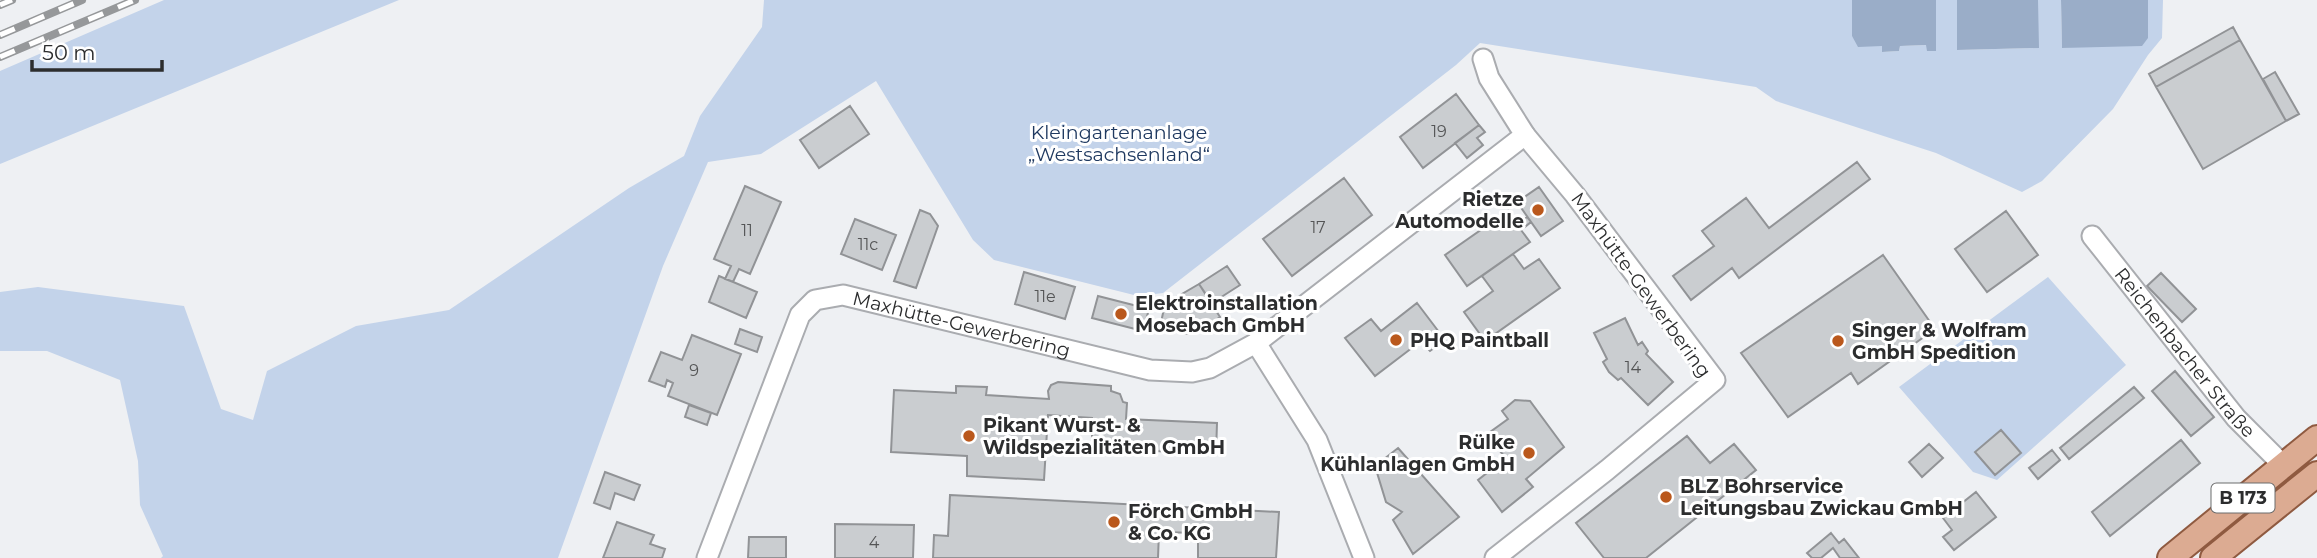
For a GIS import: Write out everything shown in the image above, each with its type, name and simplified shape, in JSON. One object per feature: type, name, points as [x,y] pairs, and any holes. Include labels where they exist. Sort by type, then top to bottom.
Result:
[{"type":"main road","name":"B 173","points":[[2170,558],[2317,438]]},
{"type":"main road","points":[[2284,466],[2310,480]]},
{"type":"main road","name":"B 173","points":[[2213,558],[2310,480]]},
{"type":"street","name":"Maxhütte-Gewerbering","points":[[1483,59],[1489,78],[1525,135],[1576,195],[1715,380],[1607,470],[1494,558]]},
{"type":"street","name":"Maxhütte-Gewerbering","points":[[707,558],[800,315],[815,300],[843,295],[1150,370],[1192,372],[1210,368],[1256,343],[1525,135]]},
{"type":"street","name":"Reichenbacher Straße","points":[[2092,236],[2236,418],[2284,466]]},
{"type":"street","points":[[1256,343],[1317,440],[1364,558]]},
{"type":"green space","points":[[164,0],[399,0],[0,164],[0,71]]},
{"type":"green space","name":"Kleingartenanlage „Westsachsenland“","points":[[764,0],[1852,0],[1852,36],[1882,46],[1883,52],[1899,51],[1900,46],[1927,45],[1936,51],[1936,0],[1957,0],[1958,50],[2038,48],[2038,0],[2061,0],[2062,48],[2148,38],[2148,0],[2163,0],[2162,38],[2113,109],[2042,181],[2022,192],[1936,153],[1776,101],[1756,87],[1480,43],[1456,65],[1163,293],[1138,296],[994,260],[973,240],[876,81],[761,154],[708,162],[663,266],[558,558],[161,558],[163,556],[140,505],[138,461],[120,380],[47,351],[0,351],[0,292],[38,287],[184,306],[221,409],[253,420],[267,371],[356,326],[449,310],[629,188],[684,156],[700,116],[762,27]]},
{"type":"green space","points":[[2048,277],[2126,365],[1997,480],[1973,472],[1899,387]]},
{"type":"shaded area","points":[[1852,0],[1936,0],[1936,51],[1927,51],[1926,45],[1900,46],[1899,51],[1882,52],[1882,46],[1858,47],[1852,36]]},
{"type":"shaded area","points":[[1957,0],[2038,0],[2039,48],[1957,50]]},
{"type":"shaded area","points":[[2061,0],[2148,0],[2148,38],[2142,46],[2062,48]]},
{"type":"building","points":[[2233,27],[2240,40],[2156,87],[2149,74]]},
{"type":"building","points":[[2240,40],[2286,121],[2203,169],[2156,87]]},
{"type":"building","points":[[2275,72],[2299,114],[2286,121],[2263,79]]},
{"type":"building","points":[[1456,94],[1479,125],[1423,168],[1400,137]]},
{"type":"building","points":[[850,106],[869,134],[819,168],[800,140]]},
{"type":"building","points":[[1479,125],[1485,132],[1477,138],[1483,145],[1467,158],[1455,143]]},
{"type":"building","points":[[1857,162],[1870,179],[1739,278],[1732,268],[1691,300],[1673,276],[1714,246],[1702,231],[1746,198],[1769,228]]},
{"type":"building","points":[[1344,178],[1372,215],[1292,276],[1263,239]]},
{"type":"building","points":[[745,186],[781,202],[750,274],[739,269],[733,282],[725,279],[731,266],[714,259]]},
{"type":"building","name":"Rietze Automodelle","points":[[1539,187],[1563,221],[1541,236],[1517,202]]},
{"type":"building","points":[[920,210],[930,214],[938,226],[916,288],[894,281]]},
{"type":"building","points":[[1508,211],[1517,224],[1527,217],[1531,222],[1521,230],[1530,242],[1467,286],[1445,255]]},
{"type":"building","points":[[2006,211],[2038,255],[1987,292],[1955,249]]},
{"type":"building","points":[[855,219],[896,235],[882,270],[841,254]]},
{"type":"building","points":[[1513,254],[1524,269],[1539,259],[1560,288],[1485,341],[1464,312],[1493,291],[1482,276]]},
{"type":"building","name":"Singer & Wolfram GmbH Spedition","points":[[1883,255],[1935,329],[1858,384],[1851,373],[1788,417],[1741,353]]},
{"type":"building","points":[[1227,266],[1240,285],[1212,303],[1199,284]]},
{"type":"building","points":[[1024,272],[1075,287],[1065,319],[1015,304]]},
{"type":"building","points":[[2161,273],[2196,309],[2182,322],[2147,286]]},
{"type":"building","points":[[719,276],[757,292],[746,318],[709,302]]},
{"type":"building","points":[[1199,284],[1220,317],[1198,332],[1188,334],[1160,327],[1165,304]]},
{"type":"building","name":"Elektroinstallation Mosebach GmbH","points":[[1098,296],[1149,309],[1143,331],[1092,318]]},
{"type":"building","name":"PHQ Paintball","points":[[1417,303],[1445,340],[1430,351],[1421,341],[1375,376],[1345,338],[1371,319],[1381,331]]},
{"type":"building","points":[[1625,318],[1638,345],[1642,342],[1648,351],[1646,354],[1673,382],[1648,405],[1621,378],[1618,380],[1609,372],[1603,362],[1607,359],[1594,333]]},
{"type":"building","points":[[740,329],[762,337],[757,352],[735,344]]},
{"type":"building","points":[[692,335],[741,354],[717,415],[668,396],[673,383],[667,380],[665,387],[649,381],[661,352],[682,360]]},
{"type":"building","points":[[2175,371],[2214,417],[2191,436],[2152,391]]},
{"type":"building","name":"Pikant Wurst- & Wildspezialitäten GmbH","points":[[1058,382],[1111,386],[1111,391],[1120,394],[1123,402],[1127,403],[1126,419],[1217,423],[1216,454],[1092,448],[1092,418],[1048,415],[1044,480],[967,476],[967,456],[891,452],[894,390],[956,393],[956,386],[987,387],[986,395],[1049,399],[1048,391],[1051,385]]},
{"type":"building","points":[[2134,387],[2144,398],[2069,459],[2060,448]]},
{"type":"building","name":"Rülke Kühlanlagen GmbH","points":[[1515,400],[1530,401],[1564,447],[1526,479],[1533,487],[1502,512],[1478,480],[1506,458],[1486,435],[1508,419],[1502,411]]},
{"type":"building","points":[[689,405],[711,413],[707,425],[685,417]]},
{"type":"building","points":[[2001,430],[2021,453],[1995,475],[1975,452]]},
{"type":"building","name":"BLZ Bohrservice Leitungsbau Zwickau GmbH","points":[[1687,436],[1710,463],[1734,444],[1756,470],[1646,558],[1604,558],[1576,523]]},
{"type":"building","points":[[2181,440],[2200,463],[2110,536],[2092,512]]},
{"type":"building","points":[[1929,444],[1943,458],[1922,477],[1909,462]]},
{"type":"building","points":[[1398,448],[1459,517],[1413,554],[1393,520],[1402,512],[1386,502],[1375,466]]},
{"type":"building","points":[[2052,450],[2060,460],[2038,479],[2029,468]]},
{"type":"building","points":[[605,472],[640,485],[634,500],[615,493],[610,509],[594,503]]},
{"type":"building","points":[[1976,492],[1996,517],[1954,550],[1943,537],[1952,530],[1943,518]]},
{"type":"building","name":"Förch GmbH & Co. KG","points":[[950,495],[1279,512],[1276,558],[1198,558],[1198,533],[1159,532],[1158,558],[933,558],[934,535],[948,536]]},
{"type":"building","points":[[617,522],[654,535],[650,544],[665,549],[662,558],[603,558]]},
{"type":"building","points":[[835,524],[914,525],[913,558],[835,558]]},
{"type":"building","points":[[1831,533],[1839,543],[1844,539],[1859,558],[1840,558],[1833,548],[1821,558],[1812,558],[1807,553]]},
{"type":"building","points":[[749,537],[786,537],[786,558],[748,558]]},
{"type":"railway","points":[[0,5],[12,0]]},
{"type":"railway","points":[[0,35],[82,0]]},
{"type":"railway","points":[[0,57],[135,0]]},
{"type":"place","name":"Rietze Automodelle","points":[[1538,210]]},
{"type":"place","name":"Elektroinstallation Mosebach GmbH","points":[[1121,314]]},
{"type":"place","name":"PHQ Paintball","points":[[1396,340]]},
{"type":"place","name":"Singer & Wolfram GmbH Spedition","points":[[1838,341]]},
{"type":"place","name":"Pikant Wurst- & Wildspezialitäten GmbH","points":[[969,436]]},
{"type":"place","name":"Rülke Kühlanlagen GmbH","points":[[1529,453]]},
{"type":"place","name":"BLZ Bohrservice Leitungsbau Zwickau GmbH","points":[[1666,497]]},
{"type":"place","name":"Förch GmbH & Co. KG","points":[[1114,522]]}]
